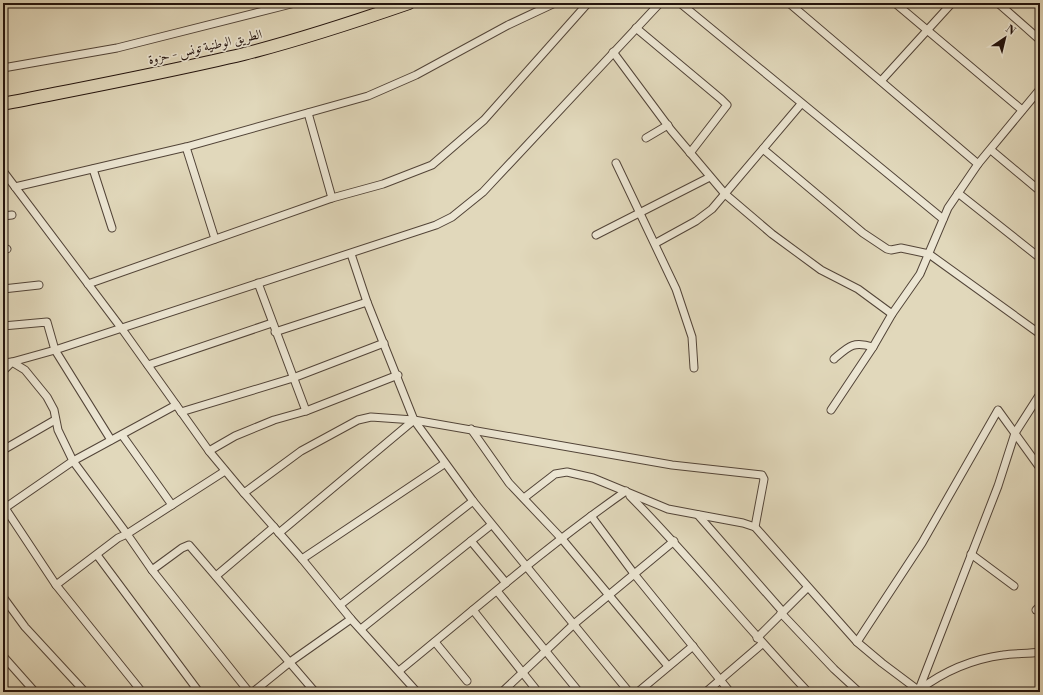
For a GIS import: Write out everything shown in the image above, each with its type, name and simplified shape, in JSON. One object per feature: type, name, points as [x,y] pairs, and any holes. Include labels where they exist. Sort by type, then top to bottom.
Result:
[{"type":"main road","name":"الطريق الوطنية تونس - حزوة","points":[[3,104],[194,66],[315,34],[409,3]]},
{"type":"street","points":[[3,68],[117,48],[296,3]]},
{"type":"street","points":[[15,188],[186,147],[368,96],[416,74],[508,25],[554,3]]},
{"type":"street","points":[[88,284],[332,198],[383,184],[419,171],[440,158],[484,120],[588,3]]},
{"type":"street","points":[[3,363],[12,362],[55,350],[122,329],[436,225],[452,217],[483,192],[660,3]]},
{"type":"street","points":[[680,3],[801,104],[943,219]]},
{"type":"street","points":[[789,3],[978,164]]},
{"type":"street","points":[[895,3],[1022,110]]},
{"type":"street","points":[[881,81],[952,3]]},
{"type":"street","points":[[998,3],[1040,40]]},
{"type":"street","points":[[636,28],[727,105],[690,153]]},
{"type":"street","points":[[613,52],[690,153],[725,194],[772,234],[822,270],[858,289],[892,314]]},
{"type":"street","points":[[831,410],[873,347],[892,314],[920,274],[943,219],[958,193],[978,164],[991,150],[1022,110],[1039,92]]},
{"type":"street","points":[[656,243],[702,217],[712,209],[801,104]]},
{"type":"street","points":[[308,113],[332,198]]},
{"type":"street","points":[[646,138],[668,125]]},
{"type":"street","points":[[186,147],[215,239]]},
{"type":"street","points":[[763,149],[863,233],[887,249],[891,250],[901,248],[929,254],[1040,334]]},
{"type":"street","points":[[991,150],[1040,191]]},
{"type":"street","points":[[616,163],[656,243],[687,318],[692,337],[694,368]]},
{"type":"street","points":[[93,169],[112,228]]},
{"type":"street","points":[[3,171],[122,329],[209,451],[302,559],[351,619],[417,692]]},
{"type":"street","points":[[596,235],[641,214],[710,177]]},
{"type":"street","points":[[958,193],[1040,258]]},
{"type":"street","points":[[3,216],[12,215]]},
{"type":"street","points":[[350,254],[367,302],[398,375],[414,420],[444,464],[491,525],[527,566],[629,692]]},
{"type":"street","points":[[258,283],[275,332],[306,411]]},
{"type":"street","points":[[3,289],[38,285]]},
{"type":"street","points":[[275,332],[367,302]]},
{"type":"street","points":[[3,326],[46,321],[55,350],[111,440]]},
{"type":"street","points":[[148,365],[272,323]]},
{"type":"street","points":[[181,412],[293,378],[384,343]]},
{"type":"street","points":[[834,359],[854,344],[859,343],[873,347]]},
{"type":"street","points":[[3,371],[12,362]]},
{"type":"street","points":[[12,362],[25,370],[35,380],[47,397],[54,410],[58,430],[73,462],[152,570],[249,692]]},
{"type":"street","points":[[209,451],[235,436],[274,420],[306,411],[398,375]]},
{"type":"street","points":[[918,691],[998,486],[1015,433],[1040,394]]},
{"type":"street","points":[[142,692],[56,585],[4,505],[73,462],[176,405]]},
{"type":"street","points":[[857,642],[922,542],[998,410],[1040,468]]},
{"type":"street","points":[[244,492],[301,451],[358,420],[371,418],[414,420],[672,465],[762,475],[764,479],[755,528]]},
{"type":"street","points":[[3,450],[56,420]]},
{"type":"street","points":[[279,533],[414,420]]},
{"type":"street","points":[[471,429],[509,483],[562,540],[668,666]]},
{"type":"street","points":[[122,434],[172,506]]},
{"type":"street","points":[[302,559],[444,464]]},
{"type":"street","points":[[56,585],[118,538],[172,506],[225,471]]},
{"type":"street","points":[[524,498],[559,472],[567,472],[593,478],[658,506],[743,523],[755,528],[807,588],[857,642],[918,691]]},
{"type":"street","points":[[399,671],[527,566],[591,516],[626,491]]},
{"type":"street","points":[[626,491],[674,541],[762,644],[808,692]]},
{"type":"street","points":[[340,606],[473,501]]},
{"type":"street","points":[[698,515],[834,670],[859,692]]},
{"type":"street","points":[[591,516],[635,575],[730,692]]},
{"type":"street","points":[[361,629],[491,525]]},
{"type":"street","points":[[216,576],[274,527]]},
{"type":"street","points":[[471,541],[506,583]]},
{"type":"street","points":[[502,692],[523,674],[574,624],[635,575],[674,541]]},
{"type":"street","points":[[152,570],[182,548],[189,545],[315,692]]},
{"type":"street","points":[[971,554],[1014,586]]},
{"type":"street","points":[[97,555],[199,692]]},
{"type":"street","points":[[757,638],[807,588]]},
{"type":"street","points":[[496,591],[579,692]]},
{"type":"street","points":[[3,596],[25,627],[85,692]]},
{"type":"street","points":[[473,610],[538,692]]},
{"type":"street","points":[[253,692],[290,662],[351,619]]},
{"type":"street","points":[[435,642],[467,681]]},
{"type":"street","points":[[706,692],[762,644]]},
{"type":"street","points":[[638,692],[693,646]]},
{"type":"street","points":[[918,691],[948,671],[981,660],[1003,655],[1040,652]]},
{"type":"street","points":[[3,656],[36,692]]}]
